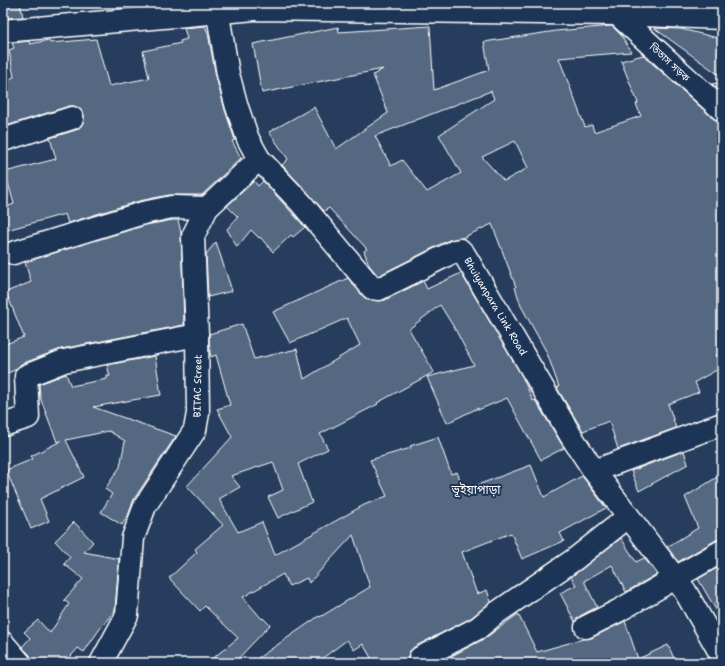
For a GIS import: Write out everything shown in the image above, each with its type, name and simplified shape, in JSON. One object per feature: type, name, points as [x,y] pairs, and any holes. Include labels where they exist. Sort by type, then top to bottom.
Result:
[{"type":"street","points":[[3,31],[217,7],[255,9],[573,8],[617,14],[722,18]]},
{"type":"street","name":"Bhuiyanpara Link Road","points":[[217,7],[228,74],[237,107],[248,139],[259,159],[301,203],[372,288],[379,289],[455,251],[460,250],[464,254],[571,436],[594,471],[685,591],[722,656]]},
{"type":"street","name":"তিতাস সড়ক","points":[[617,14],[722,110]]},
{"type":"street","points":[[3,140],[72,118]]},
{"type":"street","name":"BITAC Street","points":[[101,663],[127,614],[133,538],[145,506],[195,430],[198,413],[198,335],[193,236],[207,208],[259,159]]},
{"type":"street","points":[[13,253],[143,213],[172,207],[207,208]]},
{"type":"street","points":[[3,425],[28,417],[26,376],[64,361],[198,335]]},
{"type":"street","points":[[594,471],[722,424]]},
{"type":"street","points":[[420,658],[478,628],[495,614],[575,559],[628,517]]},
{"type":"street","points":[[586,627],[618,611],[722,551]]},
{"type":"street","points":[[3,643],[20,663]]},
{"type":"building","points":[[3,3],[20,3],[23,17],[5,18]]},
{"type":"building","points":[[205,26],[208,33],[216,77],[235,140],[232,141],[241,158],[202,195],[169,195],[139,201],[68,223],[65,214],[3,231],[3,208],[14,204],[5,172],[56,159],[50,138],[76,130],[81,126],[84,120],[84,114],[80,109],[74,106],[69,106],[3,127],[3,82],[14,77],[9,50],[14,48],[12,43],[29,41],[30,44],[49,40],[50,43],[96,39],[109,86],[149,78],[143,51],[181,43],[180,41],[187,39],[184,28]]},
{"type":"building","points":[[430,26],[434,90],[489,70],[484,42],[556,31],[612,26],[621,35],[631,52],[559,58],[585,127],[592,125],[594,132],[641,116],[636,104],[638,103],[621,61],[643,55],[714,119],[722,122],[722,350],[716,355],[722,367],[695,382],[699,392],[668,404],[676,428],[618,449],[609,421],[583,431],[557,388],[559,387],[547,353],[521,306],[516,287],[492,224],[462,238],[449,240],[378,276],[369,265],[364,251],[367,249],[329,208],[324,211],[282,165],[288,159],[269,132],[314,107],[336,149],[388,113],[373,75],[383,69],[262,93],[253,44],[338,27],[339,32]],"holes":[[[491,91],[494,99],[439,135],[461,173],[427,192],[402,160],[391,166],[375,136]],[[515,141],[528,168],[504,181],[482,157]]]},
{"type":"building","points":[[654,28],[681,29],[722,39],[722,77]]},
{"type":"building","points":[[722,82],[722,93],[712,84]]},
{"type":"building","points":[[254,181],[258,186],[263,181],[305,227],[293,237],[291,235],[273,252],[260,237],[259,238],[251,230],[237,247],[227,229],[238,217],[227,206]]},
{"type":"building","points":[[178,220],[181,233],[184,325],[61,349],[21,364],[15,370],[3,375],[3,345],[24,337],[6,292],[31,282],[25,262],[146,225]]},
{"type":"building","points":[[216,242],[232,291],[208,297],[206,254]]},
{"type":"building","points":[[461,273],[522,376],[533,401],[535,400],[564,448],[541,460],[507,398],[478,410],[478,408],[447,423],[427,377],[474,365],[455,329],[440,305],[409,329],[434,372],[377,403],[378,404],[320,434],[328,449],[298,464],[312,502],[278,518],[268,497],[283,490],[273,462],[231,476],[240,487],[219,499],[238,532],[262,522],[275,555],[364,505],[387,496],[370,460],[411,448],[410,446],[438,437],[451,474],[457,472],[464,490],[531,465],[544,497],[582,476],[606,508],[560,533],[564,541],[522,559],[511,533],[462,552],[477,594],[487,590],[491,602],[471,618],[414,647],[409,652],[409,663],[374,663],[363,644],[354,650],[347,640],[316,663],[251,663],[319,616],[320,617],[370,587],[353,535],[309,583],[307,578],[289,586],[283,574],[243,597],[262,619],[263,618],[270,625],[234,663],[207,663],[238,638],[205,606],[200,611],[169,578],[197,552],[195,549],[223,525],[187,486],[232,437],[217,409],[230,405],[216,355],[211,357],[209,334],[242,324],[254,359],[297,349],[304,379],[360,345],[347,318],[290,343],[273,312],[348,278],[363,296],[370,300],[378,301],[385,300],[423,281],[427,289]]},
{"type":"building","points":[[155,356],[161,395],[93,407],[176,436],[134,499],[128,516],[122,525],[101,512],[112,494],[105,489],[120,467],[125,441],[109,431],[66,440],[84,477],[40,499],[49,521],[31,529],[6,470],[33,459],[31,456],[61,441],[57,442],[40,397],[39,384],[66,374],[71,386],[107,379],[107,376],[110,376],[107,365]]},
{"type":"building","points":[[684,451],[688,464],[639,491],[631,471]]},
{"type":"building","points":[[722,474],[722,539],[716,540],[678,562],[667,547],[698,528],[685,497]]},
{"type":"building","points":[[74,522],[93,542],[84,552],[119,559],[115,610],[84,652],[78,648],[65,663],[32,663],[30,655],[22,647],[30,638],[24,632],[38,620],[50,633],[69,604],[64,600],[83,579],[64,564],[70,557],[55,541]]},
{"type":"building","points":[[621,538],[636,562],[644,558],[657,574],[626,592],[612,565],[584,581],[597,607],[580,616],[575,622],[560,593],[576,585],[571,577]]},
{"type":"building","points":[[722,565],[722,620],[698,579]]},
{"type":"building","points":[[518,614],[537,652],[591,638],[625,621],[638,659],[668,645],[676,663],[438,663],[484,639]]},
{"type":"district","name":"ভূইয়াপাড়া","points":[[476,490]]}]
